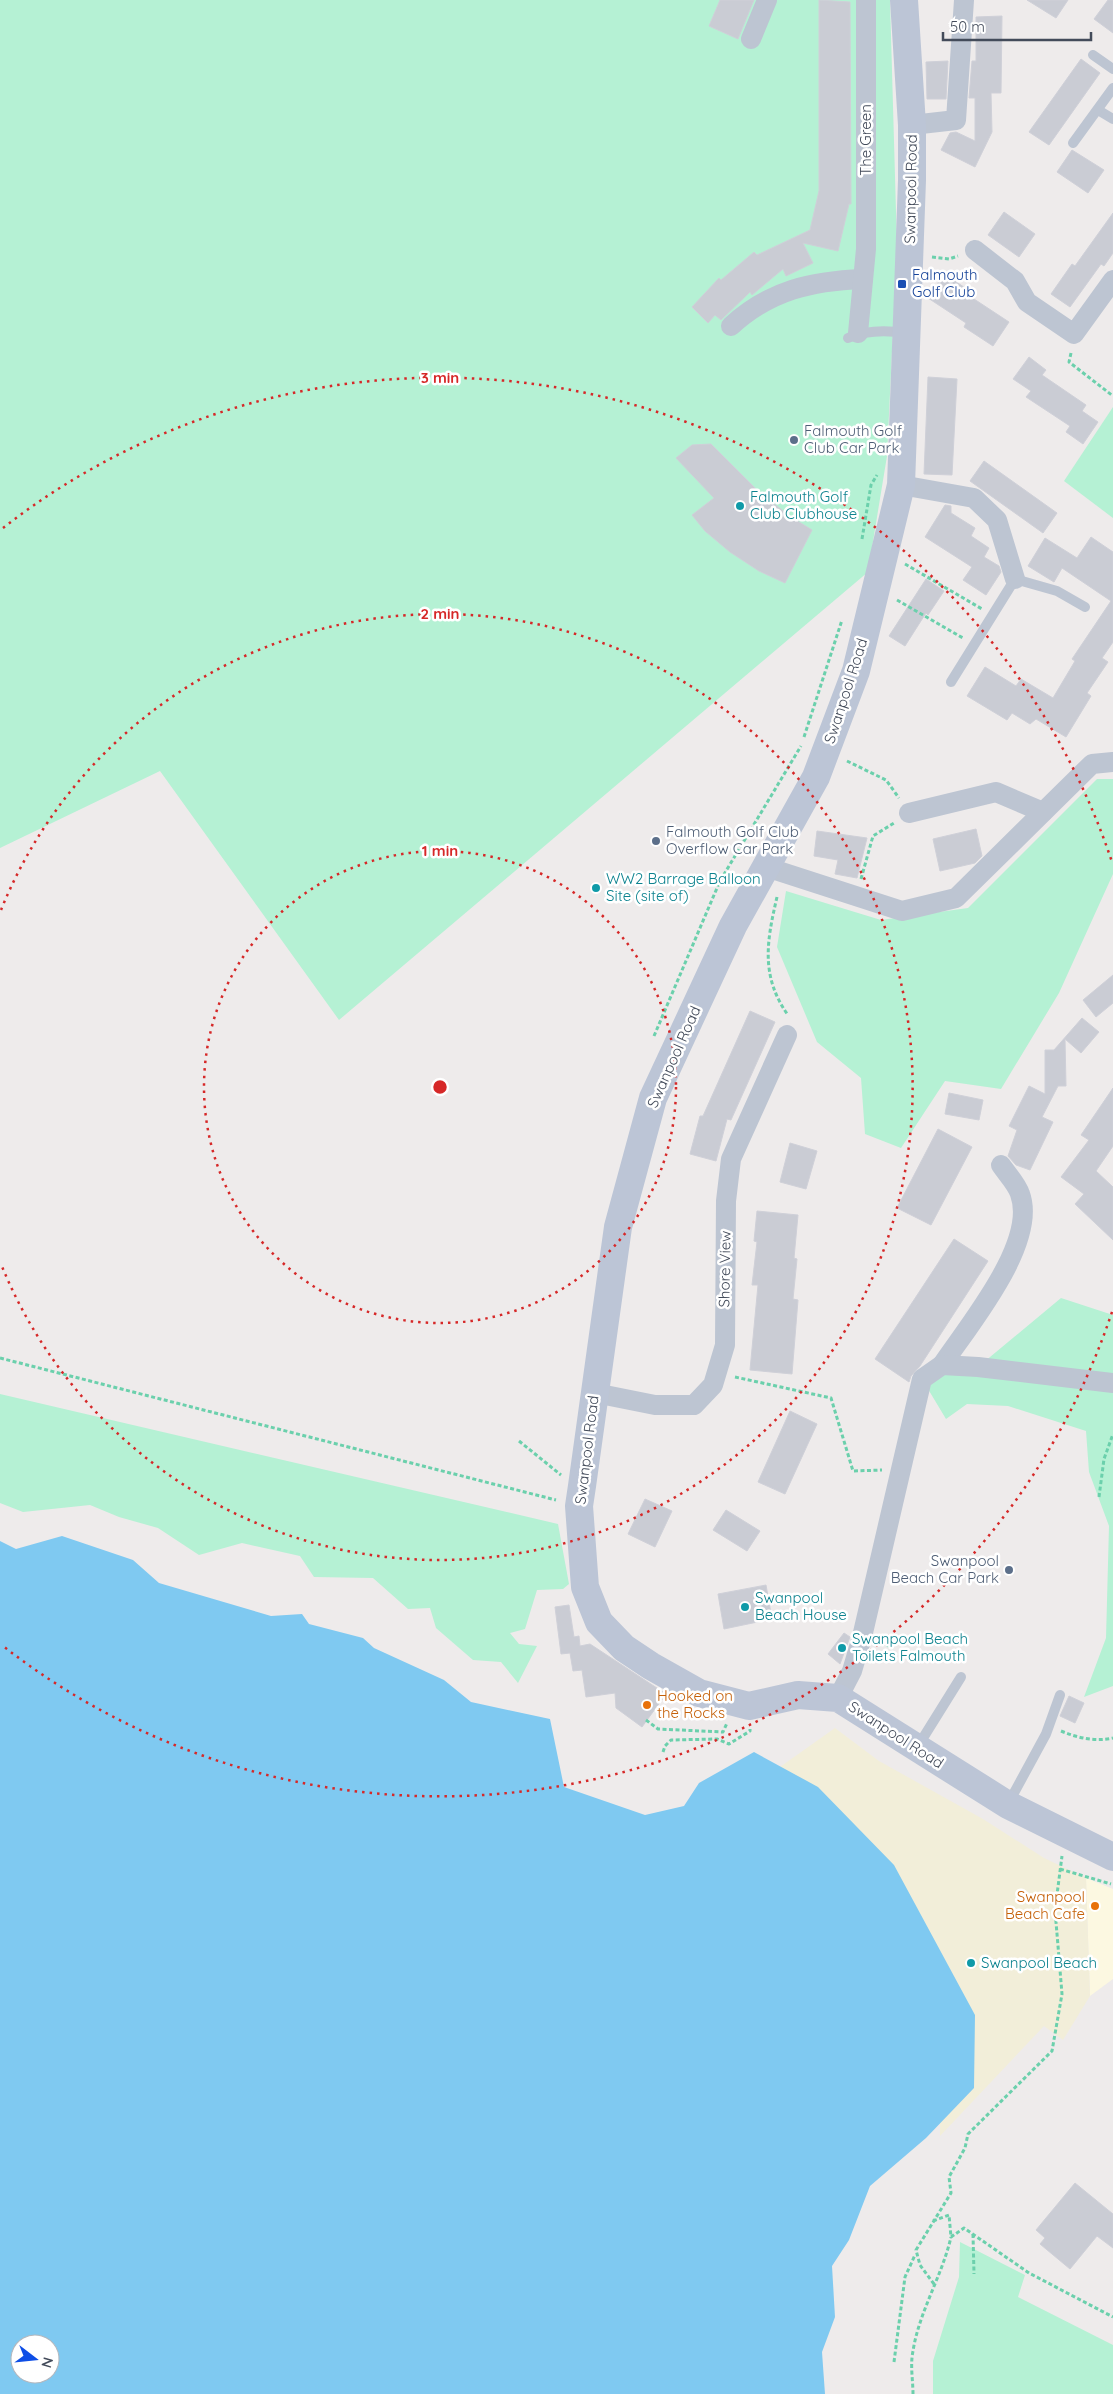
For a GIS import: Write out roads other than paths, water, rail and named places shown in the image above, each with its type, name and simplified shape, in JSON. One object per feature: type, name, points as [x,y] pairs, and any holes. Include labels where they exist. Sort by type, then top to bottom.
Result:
[{"type":"street","points":[[751,39],[767,0]]},
{"type":"street","name":"The Green","points":[[853,336],[866,249],[866,0]]},
{"type":"street","name":"Swanpool Road","points":[[904,0],[912,124],[901,485],[856,671],[816,777],[774,869],[733,926],[653,1098],[618,1227],[579,1506],[586,1587],[598,1622],[624,1648],[650,1666],[698,1693],[748,1706],[798,1695],[838,1698],[1008,1805],[1113,1857]]},
{"type":"street","points":[[912,124],[956,120],[964,0]]},
{"type":"street","points":[[975,250],[1014,281],[1027,302],[1074,334],[1113,280]]},
{"type":"street","points":[[731,326],[745,313],[801,285],[833,280],[863,279]]},
{"type":"street","points":[[901,485],[974,498],[997,520],[1015,579]]},
{"type":"street","points":[[774,869],[902,911],[956,898],[1092,764],[1113,762]]},
{"type":"street","points":[[909,813],[996,792],[1043,812]]},
{"type":"street","name":"Shore View","points":[[595,1392],[655,1405],[694,1406],[713,1385],[725,1346],[726,1201],[731,1159],[788,1026]]},
{"type":"street","points":[[838,1698],[852,1670],[862,1637],[922,1379],[942,1365],[1008,1267],[1022,1222],[1020,1195],[1002,1165]]},
{"type":"street","points":[[942,1365],[978,1367],[1113,1383]]},
{"type":"lane","points":[[1093,55],[1113,69]]},
{"type":"lane","points":[[1073,143],[1113,88]]},
{"type":"lane","points":[[1098,110],[1113,120]]},
{"type":"lane","points":[[853,336],[891,331],[907,333]]},
{"type":"lane","points":[[951,682],[1015,579],[1057,591],[1086,607]]},
{"type":"lane","points":[[917,1748],[961,1677]]},
{"type":"lane","points":[[1008,1805],[1046,1734],[1060,1695]]},
{"type":"water","points":[[62,1536],[133,1560],[159,1583],[271,1616],[302,1614],[309,1624],[363,1638],[374,1648],[444,1680],[471,1702],[550,1719],[564,1787],[645,1815],[684,1806],[699,1783],[754,1752],[818,1787],[894,1865],[975,2015],[974,2088],[926,2138],[870,2186],[849,2240],[832,2266],[835,2317],[822,2352],[825,2394],[0,2394],[0,1541],[16,1549]]},
{"type":"place","name":"Falmouth Golf Club","points":[[902,284]]},
{"type":"place","name":"Falmouth Golf Club Car Park","points":[[794,440]]},
{"type":"place","name":"Falmouth Golf Club Clubhouse","points":[[740,506]]},
{"type":"place","name":"Falmouth Golf Club Overflow Car Park","points":[[656,841]]},
{"type":"place","name":"WW2 Barrage Balloon Site (site of)","points":[[596,888]]},
{"type":"place","name":"Swanpool Beach Car Park","points":[[1009,1570]]},
{"type":"place","name":"Swanpool Beach House","points":[[745,1607]]},
{"type":"place","name":"Swanpool Beach Toilets Falmouth","points":[[842,1648]]},
{"type":"place","name":"Hooked on the Rocks","points":[[647,1705]]},
{"type":"place","name":"Swanpool Beach Cafe","points":[[1095,1906]]},
{"type":"place","name":"Swanpool Beach","points":[[971,1963]]}]
